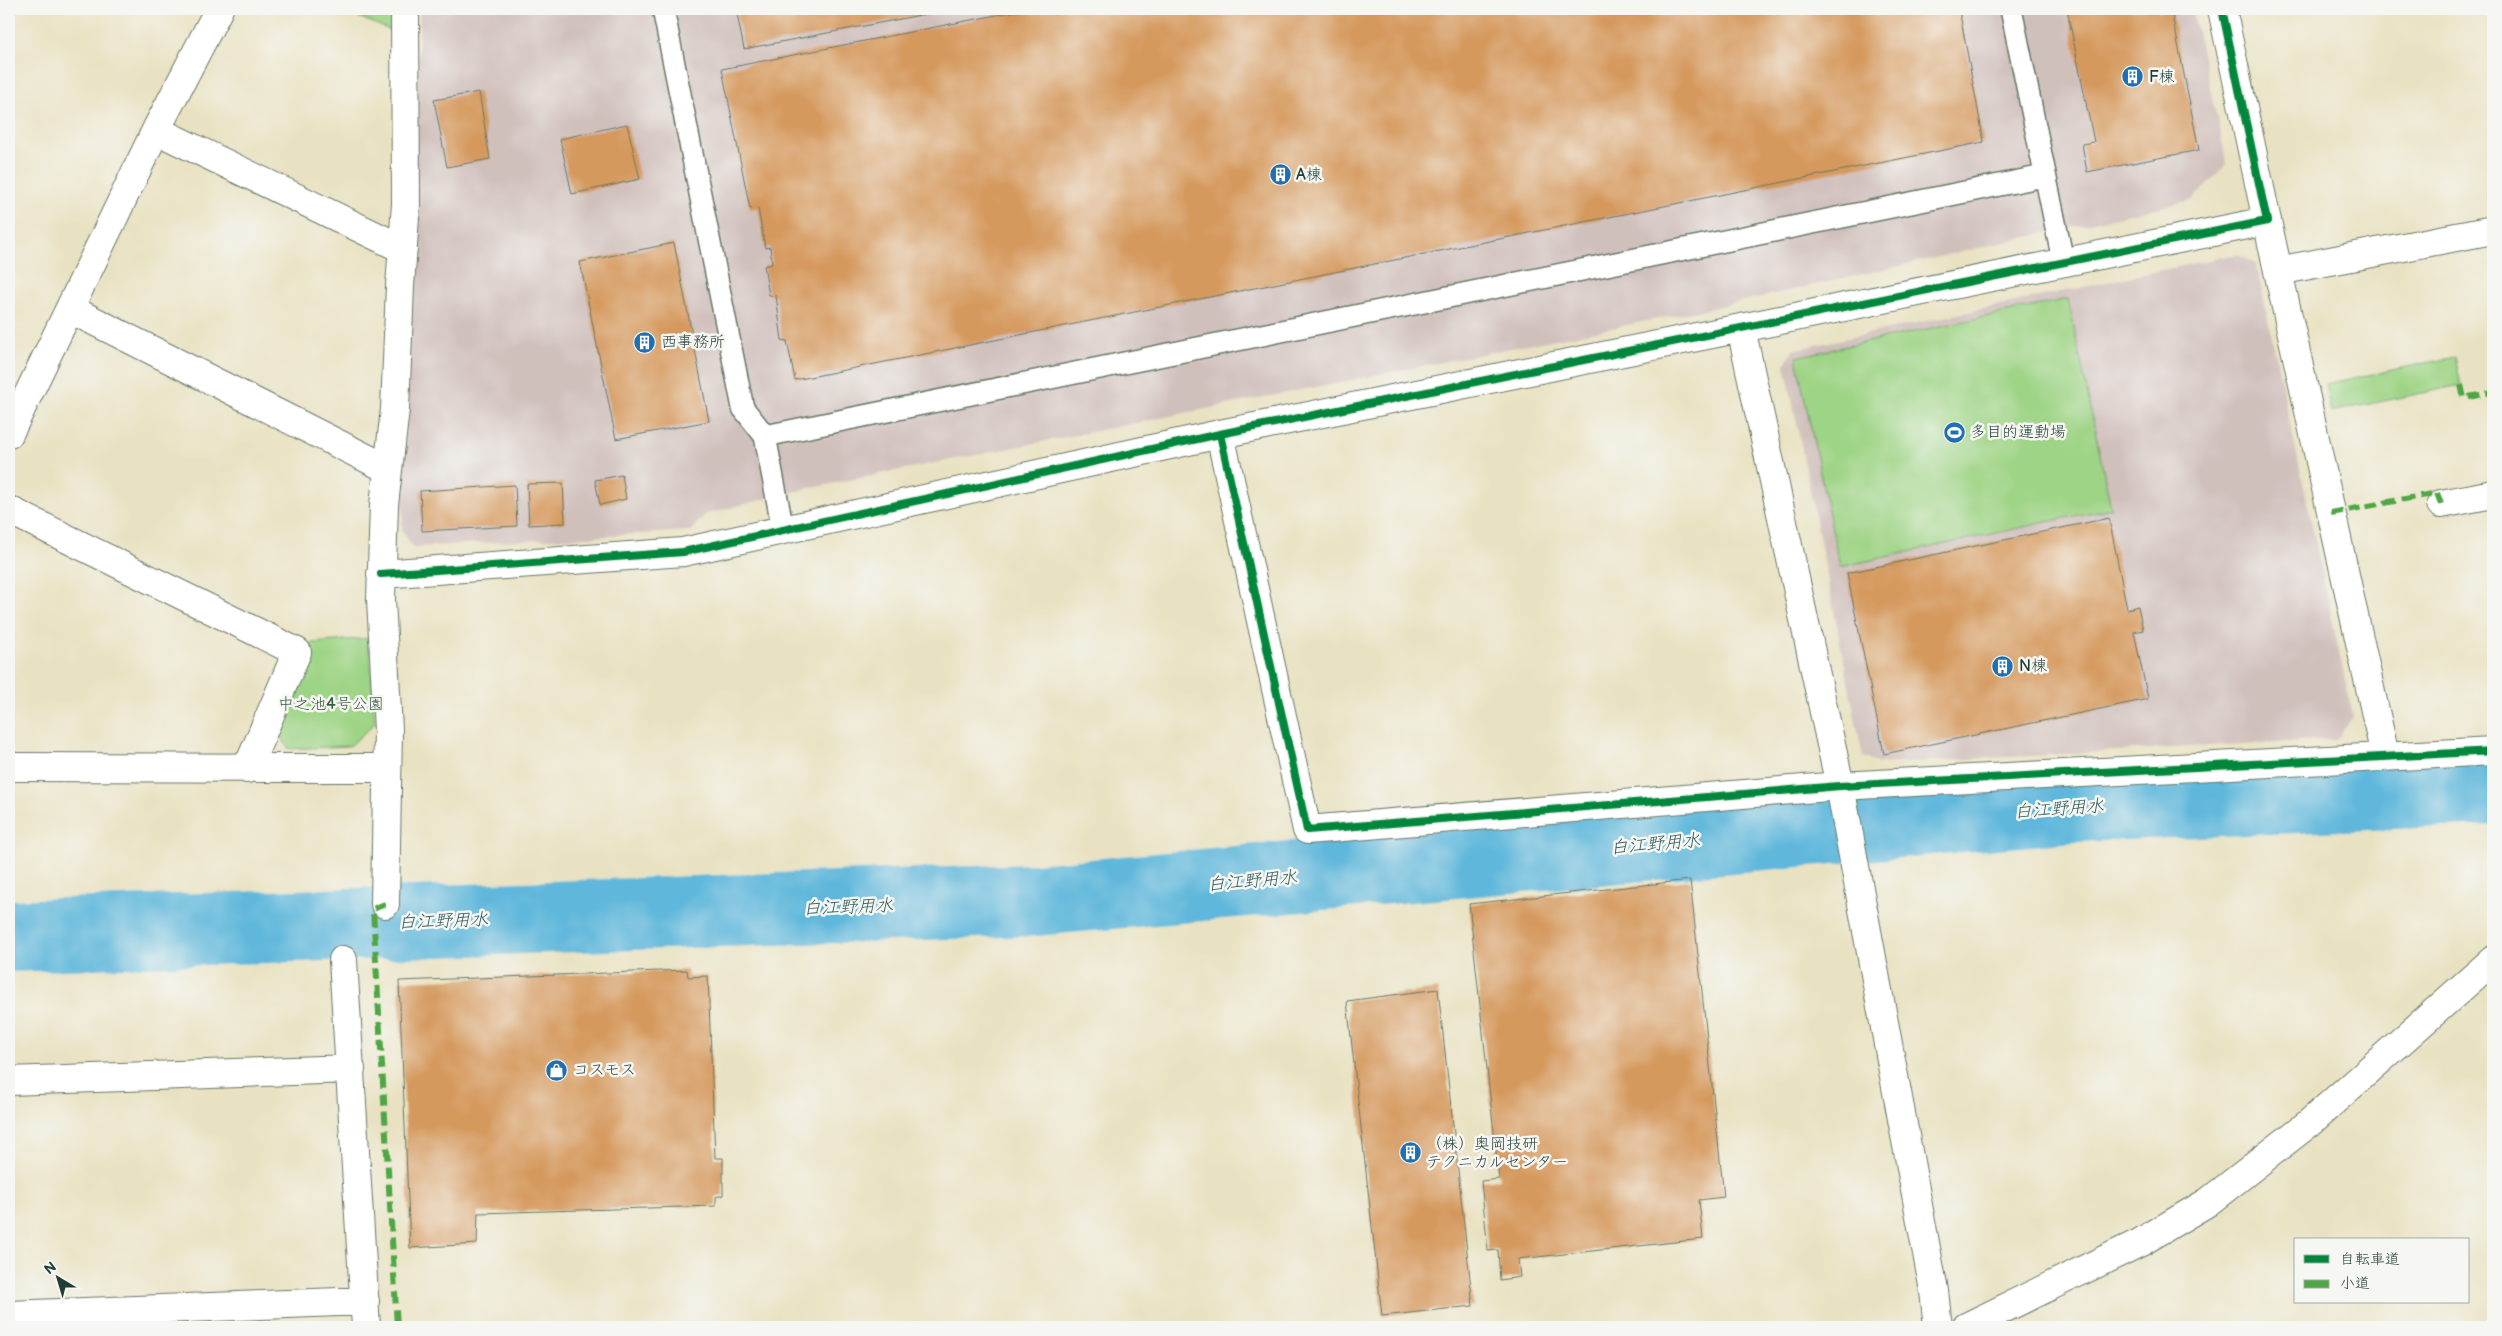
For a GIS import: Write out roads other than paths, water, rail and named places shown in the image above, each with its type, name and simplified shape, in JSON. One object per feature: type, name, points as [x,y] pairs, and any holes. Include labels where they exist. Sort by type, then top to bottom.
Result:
[{"type":"street","points":[[9,434],[18,388],[70,309],[156,130],[219,9]]},
{"type":"street","points":[[385,904],[388,730],[381,574],[384,505],[395,409],[400,286],[406,204],[405,9]]},
{"type":"street","points":[[2222,9],[2385,756]]},
{"type":"street","points":[[156,130],[403,249]]},
{"type":"street","points":[[381,574],[683,552],[1220,434],[2267,221]]},
{"type":"street","points":[[2278,271],[2493,230]]},
{"type":"street","points":[[70,309],[388,469]]},
{"type":"street","points":[[1741,328],[1841,795],[1932,1281],[1938,1327]]},
{"type":"street","points":[[1220,434],[1307,830],[1841,795],[2385,756],[2493,751]]},
{"type":"street","points":[[2441,504],[2493,494]]},
{"type":"street","points":[[9,510],[297,652],[247,769]]},
{"type":"street","points":[[9,767],[386,768]]},
{"type":"street","points":[[9,1315],[365,1314],[343,960]]},
{"type":"street","points":[[1966,1327],[2140,1242],[2208,1202],[2308,1124],[2493,960]]},
{"type":"street","points":[[9,1081],[351,1069]]},
{"type":"lane","points":[[663,9],[743,408],[765,436],[783,530]]},
{"type":"lane","points":[[2011,9],[2063,262]]},
{"type":"lane","points":[[765,436],[2044,176]]},
{"type":"waterway","name":"白江野用水","points":[[9,936],[1036,900],[2075,806],[2493,789]]},
{"type":"place","name":"F棟","points":[[2133,77]]},
{"type":"place","name":"A棟","points":[[1280,175]]},
{"type":"place","name":"西事務所","points":[[645,342]]},
{"type":"place","name":"多目的運動場","points":[[1954,432]]},
{"type":"place","name":"N棟","points":[[2003,666]]},
{"type":"place","name":"コスモス","points":[[557,1070]]},
{"type":"place","name":"（株）奥岡技研 テクニカルセンター","points":[[1410,1153]]},
{"type":"park label","name":"中之池4号公園","points":[[331,704]]}]
